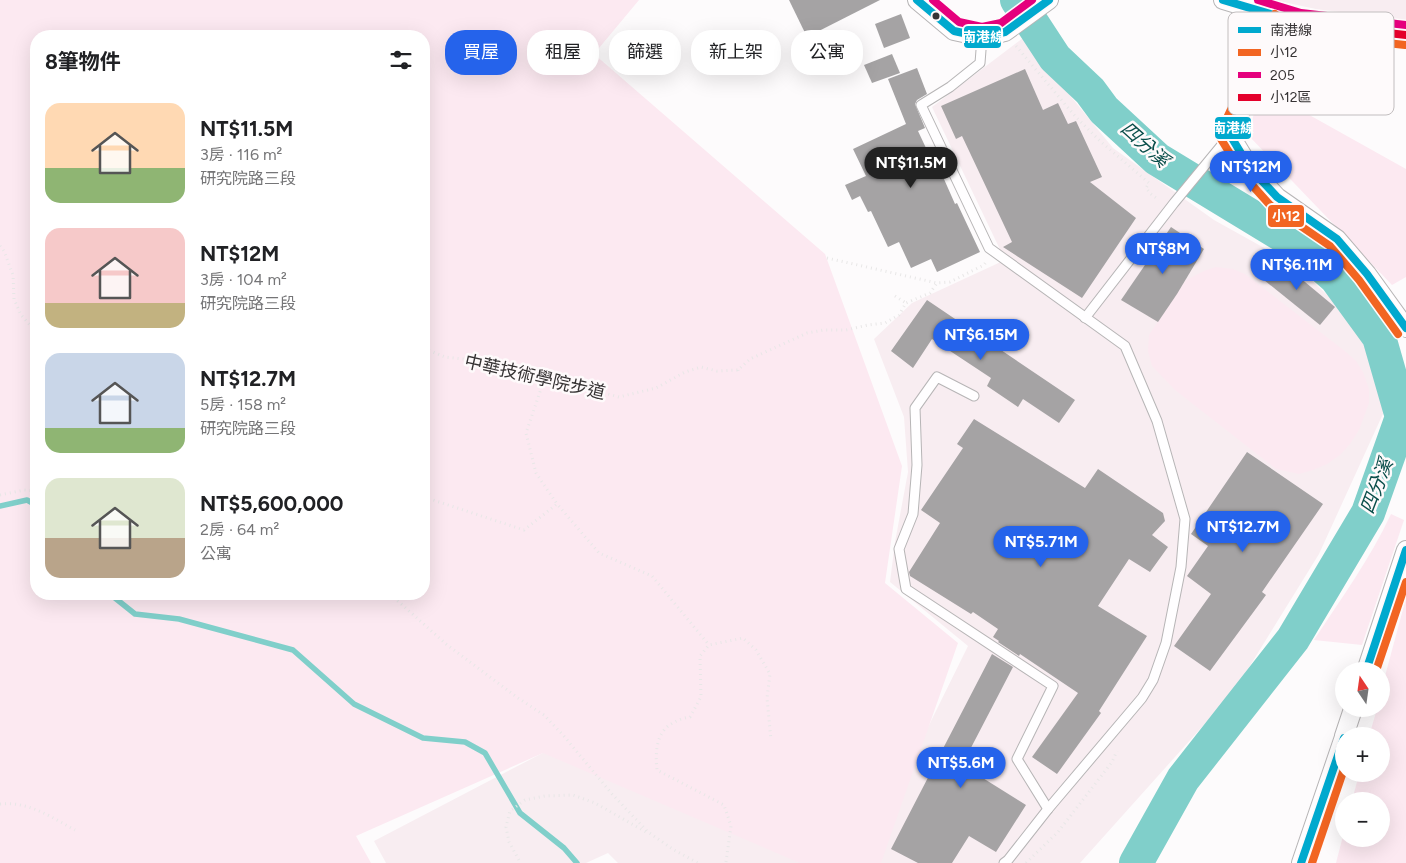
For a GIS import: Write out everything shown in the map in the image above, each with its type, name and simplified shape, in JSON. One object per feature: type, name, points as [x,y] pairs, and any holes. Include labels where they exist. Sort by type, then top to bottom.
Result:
[{"type":"street","points":[[917,0],[954,31],[982,37],[1008,30],[1049,0]]},
{"type":"street","points":[[1223,0],[1264,12]]},
{"type":"street","points":[[1240,115],[1230,136],[1250,168],[1276,197],[1337,239],[1367,274],[1406,328]]},
{"type":"street","points":[[1369,662],[1406,550]]},
{"type":"street","points":[[1301,863],[1335,763]]},
{"type":"lane","points":[[982,37],[980,63],[950,87],[922,105],[989,248],[1125,346],[1156,421],[1185,519],[1181,567],[1166,643],[1153,680],[1142,698],[1004,863]]},
{"type":"lane","points":[[1085,318],[1172,206],[1230,136]]},
{"type":"lane","points":[[974,396],[937,377],[915,408],[917,465],[913,514],[899,549],[900,557],[906,590],[1053,686],[1017,760],[1048,809]]},
{"type":"path","points":[[1008,30],[1024,57],[1075,116],[1100,141],[1150,183],[1146,188],[1151,194],[1172,206]]},
{"type":"path","points":[[0,246],[4,251],[13,275],[14,299],[21,316],[30,326]]},
{"type":"path","points":[[827,258],[937,284],[950,282],[984,265],[993,251]]},
{"type":"path","points":[[740,374],[738,370],[750,359],[807,333],[824,330],[846,330],[885,323],[899,315],[906,303],[930,293],[937,284]]},
{"type":"path","points":[[895,296],[906,303]]},
{"type":"path","name":"中華技術學院步道","points":[[430,351],[445,356],[545,377],[619,397],[656,388],[685,372],[701,367],[717,371],[738,370]]},
{"type":"path","points":[[545,377],[526,433],[536,473],[557,504],[599,553],[652,576],[709,645]]},
{"type":"path","points":[[0,495],[30,490]]},
{"type":"path","points":[[430,499],[524,530],[557,504]]},
{"type":"path","points":[[397,600],[446,644],[544,715],[612,794],[651,834]]},
{"type":"path","points":[[726,862],[731,826],[724,805],[657,770],[656,753],[661,732],[673,722],[690,717],[701,696],[700,656],[709,645],[742,638],[756,650],[770,674],[767,698],[771,740]]},
{"type":"path","points":[[1026,863],[1058,832],[1112,762],[1119,746]]},
{"type":"path","points":[[519,860],[509,842],[506,827],[510,811],[525,800],[545,796],[573,795],[595,803],[698,863]]},
{"type":"path","points":[[0,804],[24,805],[44,813],[75,830]]},
{"type":"shaded area","points":[[0,0],[639,0],[614,30],[609,30],[609,36],[599,48],[599,30],[527,30],[527,75],[599,75],[599,58],[609,67],[609,75],[618,75],[825,254],[902,466],[885,583],[958,643],[881,863],[800,863],[543,753],[356,836],[371,863],[0,863]]},
{"type":"shaded area","points":[[1274,0],[1406,0],[1406,21],[1394,20],[1394,12],[1325,11]]},
{"type":"shaded area","points":[[1023,38],[1113,148],[1214,220],[1295,265],[1338,305],[1363,339],[1387,405],[1319,554],[1235,690],[1080,863],[618,863],[608,853],[586,863],[386,863],[374,841],[558,745],[862,861],[968,646],[890,582],[895,542],[908,472],[904,417],[874,339],[912,303],[1005,260],[932,107]]},
{"type":"shaded area","points":[[1254,115],[1309,115],[1406,169],[1406,277],[1392,285],[1248,135]]},
{"type":"shaded area","points":[[1216,267],[1233,269],[1245,274],[1346,352],[1356,361],[1363,372],[1369,389],[1369,403],[1359,430],[1340,455],[1327,464],[1299,474],[1276,469],[1175,390],[1152,366],[1148,351],[1149,335],[1186,280]]},
{"type":"shaded area","points":[[1391,514],[1404,520],[1362,645],[1314,640],[1365,563]]},
{"type":"shaded area","points":[[1406,598],[1406,863],[1336,863],[1340,847],[1390,847],[1390,792],[1354,792],[1357,782],[1390,782],[1390,727],[1372,727],[1374,718],[1390,718],[1389,662]]},
{"type":"building","points":[[789,0],[880,0],[821,30],[804,30]]},
{"type":"building","points":[[901,14],[910,38],[884,48],[875,24]]},
{"type":"building","points":[[892,54],[900,73],[872,83],[864,65]]},
{"type":"building","points":[[917,68],[927,94],[917,100],[915,104],[925,128],[918,131],[933,163],[936,161],[955,204],[957,203],[980,252],[937,272],[931,259],[911,268],[899,242],[888,247],[871,211],[868,212],[860,196],[852,200],[845,185],[866,176],[853,149],[906,124],[888,79]]},
{"type":"building","points":[[1025,69],[1043,110],[1058,103],[1068,124],[1076,121],[1102,177],[1090,182],[1136,218],[1082,298],[1003,247],[1012,242],[962,136],[956,139],[941,106]]},
{"type":"building","points":[[1171,227],[1204,249],[1158,322],[1121,300]]},
{"type":"building","points":[[1275,257],[1335,307],[1320,325],[1259,276]]},
{"type":"building","points":[[927,300],[1075,400],[1059,423],[1023,399],[1018,407],[987,386],[991,378],[932,339],[913,368],[891,351]]},
{"type":"building","points":[[974,419],[1085,488],[1098,469],[1163,513],[1165,521],[1152,535],[1168,547],[1150,572],[1129,559],[1098,606],[1147,636],[1099,711],[1101,713],[1057,774],[1032,757],[1078,693],[1020,654],[1019,656],[998,642],[993,637],[998,629],[973,612],[971,614],[910,576],[909,572],[940,523],[921,510],[963,448],[957,444]]},
{"type":"building","points":[[1247,452],[1323,504],[1262,592],[1266,595],[1210,671],[1174,646],[1211,594],[1187,576],[1208,546],[1191,534]]},
{"type":"building","points":[[992,654],[1013,667],[962,765],[1026,805],[996,852],[969,836],[952,863],[918,863],[891,849]]},
{"type":"waterway","name":"四分溪","points":[[1017,0],[1055,58],[1090,91],[1104,110],[1157,159],[1297,244],[1336,278],[1379,337],[1402,417],[1368,513],[1293,639],[1183,779],[1136,863]]},
{"type":"waterway","points":[[0,506],[27,500],[30,502]]},
{"type":"waterway","points":[[118,600],[135,614],[179,619],[293,650],[354,704],[423,738],[465,742],[485,753],[520,813],[564,848],[577,863]]},
{"type":"transit line","name":"南港線","points":[[917,0],[954,31],[982,37],[1005,32],[1049,0]]},
{"type":"transit line","name":"205","points":[[933,0],[959,22],[982,27],[1001,23],[1032,0]]},
{"type":"transit line","name":"南港線","points":[[1223,0],[1264,12]]},
{"type":"transit line","name":"205","points":[[1258,0],[1298,12]]},
{"type":"transit line","name":"205","points":[[1394,24],[1406,25]]},
{"type":"transit line","name":"小12區","points":[[1394,34],[1406,35]]},
{"type":"transit line","name":"小12","points":[[1394,44],[1405,45]]},
{"type":"transit line","name":"小12","points":[[1228,115],[1221,131],[1221,139],[1243,175],[1270,205],[1330,246],[1359,280],[1398,334]]},
{"type":"transit line","name":"南港線","points":[[1239,115],[1230,135],[1250,168],[1277,197],[1337,239],[1367,274],[1406,328]]},
{"type":"transit line","name":"南港線","points":[[1369,662],[1406,550]]},
{"type":"transit line","name":"小12","points":[[1379,662],[1406,582]]},
{"type":"transit line","name":"南港線","points":[[1301,863],[1335,764]]},
{"type":"transit line","name":"小12","points":[[1312,863],[1340,782]]}]
